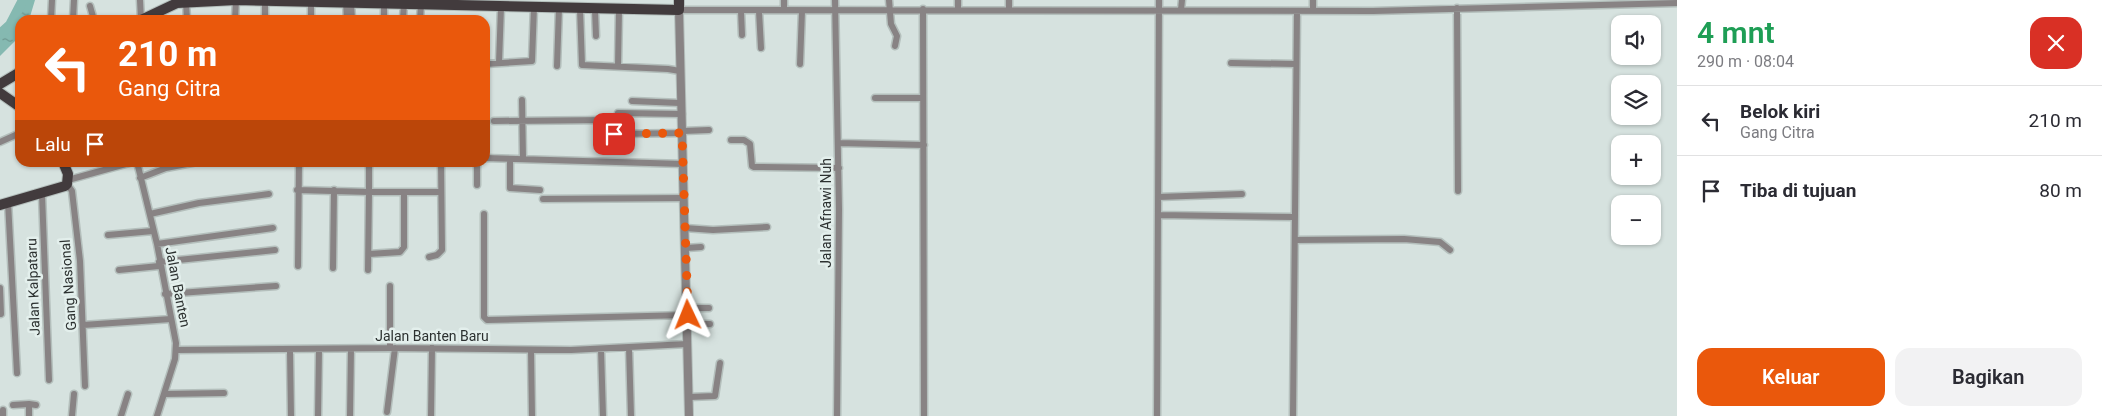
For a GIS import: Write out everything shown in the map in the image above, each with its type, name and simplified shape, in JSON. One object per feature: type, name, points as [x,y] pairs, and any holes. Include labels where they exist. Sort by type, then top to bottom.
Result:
[{"type":"main road","points":[[152,15],[180,2],[236,0],[439,2],[534,7],[566,6],[595,10],[619,7],[679,5]]},
{"type":"main road","points":[[0,84],[15,75]]},
{"type":"main road","points":[[0,92],[15,103]]},
{"type":"main road","points":[[4,203],[61,188],[68,182],[64,167]]},
{"type":"street","points":[[51,15],[52,0]]},
{"type":"street","points":[[73,15],[74,0]]},
{"type":"street","points":[[140,0],[141,15]]},
{"type":"street","points":[[235,15],[236,0]]},
{"type":"street","points":[[784,0],[784,10]]},
{"type":"street","name":"Jalan Afnawi Nuh","points":[[835,0],[838,143],[837,416]]},
{"type":"street","points":[[889,0],[891,24],[898,36],[896,46]]},
{"type":"street","points":[[958,0],[958,10]]},
{"type":"street","points":[[1009,0],[1009,10]]},
{"type":"street","points":[[1158,416],[1159,0]]},
{"type":"street","points":[[1181,10],[1182,0]]},
{"type":"street","points":[[1313,0],[1313,11]]},
{"type":"street","points":[[265,1],[265,15]]},
{"type":"street","points":[[310,1],[311,15]]},
{"type":"street","points":[[180,2],[185,15]]},
{"type":"street","points":[[348,15],[349,2]]},
{"type":"street","points":[[349,2],[351,15]]},
{"type":"street","points":[[380,2],[383,15]]},
{"type":"street","points":[[406,15],[412,2]]},
{"type":"street","points":[[412,2],[418,15]]},
{"type":"street","points":[[689,416],[679,5],[741,11],[923,9],[1313,11],[1677,3]]},
{"type":"street","points":[[496,5],[499,63]]},
{"type":"street","points":[[90,6],[93,15]]},
{"type":"street","points":[[557,66],[566,6]]},
{"type":"street","points":[[490,64],[527,63],[532,60],[534,7]]},
{"type":"street","points":[[618,66],[619,7]]},
{"type":"street","points":[[1456,8],[1458,191]]},
{"type":"street","points":[[580,9],[581,65],[680,71]]},
{"type":"street","points":[[923,9],[924,416]]},
{"type":"street","points":[[595,10],[596,36]]},
{"type":"street","points":[[741,11],[742,35]]},
{"type":"street","points":[[759,11],[760,48]]},
{"type":"street","points":[[800,64],[802,11]]},
{"type":"street","points":[[1294,416],[1297,11]]},
{"type":"street","points":[[1231,63],[1296,64]]},
{"type":"street","points":[[876,98],[923,98]]},
{"type":"street","points":[[522,100],[523,158]]},
{"type":"street","points":[[632,100],[680,102]]},
{"type":"street","points":[[618,113],[682,114]]},
{"type":"street","points":[[494,121],[607,120]]},
{"type":"street","points":[[614,134],[709,130]]},
{"type":"street","points":[[0,142],[15,135]]},
{"type":"street","points":[[731,140],[744,140],[750,144],[754,167],[838,168]]},
{"type":"street","points":[[838,143],[924,145]]},
{"type":"street","points":[[490,158],[683,164]]},
{"type":"street","points":[[510,158],[510,188],[540,190]]},
{"type":"street","points":[[68,182],[116,167]]},
{"type":"street","name":"Jalan Banten","points":[[138,167],[157,244],[159,264],[176,350],[157,416]]},
{"type":"street","points":[[140,178],[171,167]]},
{"type":"street","points":[[298,167],[298,266]]},
{"type":"street","points":[[368,167],[368,270]]},
{"type":"street","points":[[429,256],[438,255],[442,250],[441,167]]},
{"type":"street","points":[[477,167],[478,185]]},
{"type":"street","name":"Gang Nasional","points":[[68,182],[73,197],[84,325],[85,386]]},
{"type":"street","points":[[297,190],[404,193],[441,192]]},
{"type":"street","points":[[333,268],[334,190]]},
{"type":"street","points":[[369,254],[400,252],[404,247],[404,193]]},
{"type":"street","name":"Jalan Kalpataru","points":[[42,194],[50,380]]},
{"type":"street","points":[[150,214],[199,203],[269,194]]},
{"type":"street","points":[[1158,197],[1242,194]]},
{"type":"street","points":[[543,199],[684,198]]},
{"type":"street","points":[[4,203],[17,372]]},
{"type":"street","points":[[484,214],[484,317],[487,320],[687,312],[709,308]]},
{"type":"street","points":[[1158,215],[1294,217]]},
{"type":"street","points":[[685,228],[713,230],[767,227]]},
{"type":"street","points":[[157,244],[273,228]]},
{"type":"street","points":[[108,235],[153,231]]},
{"type":"street","points":[[1295,240],[1404,239],[1440,242],[1450,250]]},
{"type":"street","points":[[686,248],[701,248]]},
{"type":"street","points":[[119,270],[275,250]]},
{"type":"street","points":[[165,294],[276,286]]},
{"type":"street","points":[[388,412],[392,348],[390,286]]},
{"type":"street","points":[[0,288],[1,314]]},
{"type":"street","points":[[84,325],[171,319]]},
{"type":"street","points":[[688,324],[710,324]]},
{"type":"street","name":"Jalan Banten Baru","points":[[176,350],[392,348],[531,350],[600,349],[687,344]]},
{"type":"street","points":[[629,347],[630,416]]},
{"type":"street","points":[[431,416],[432,348]]},
{"type":"street","points":[[350,349],[350,416]]},
{"type":"street","points":[[600,349],[603,416]]},
{"type":"street","points":[[290,350],[291,416]]},
{"type":"street","points":[[318,350],[318,416]]},
{"type":"street","points":[[531,350],[532,416]]},
{"type":"street","points":[[689,397],[715,396],[720,363]]},
{"type":"street","points":[[164,394],[224,393]]},
{"type":"street","points":[[72,416],[74,394]]},
{"type":"street","points":[[121,416],[128,394]]},
{"type":"street","points":[[14,404],[32,404],[29,416]]},
{"type":"water","points":[[21,0],[35,0],[30,15],[16,15]]},
{"type":"water","points":[[15,16],[15,41],[0,56],[0,34]]},
{"type":"waterway","points":[[15,15],[23,0]]},
{"type":"waterway","points":[[0,34],[10,25],[15,15]]},
{"type":"route","points":[[614,134],[682,133],[688,315]]}]
